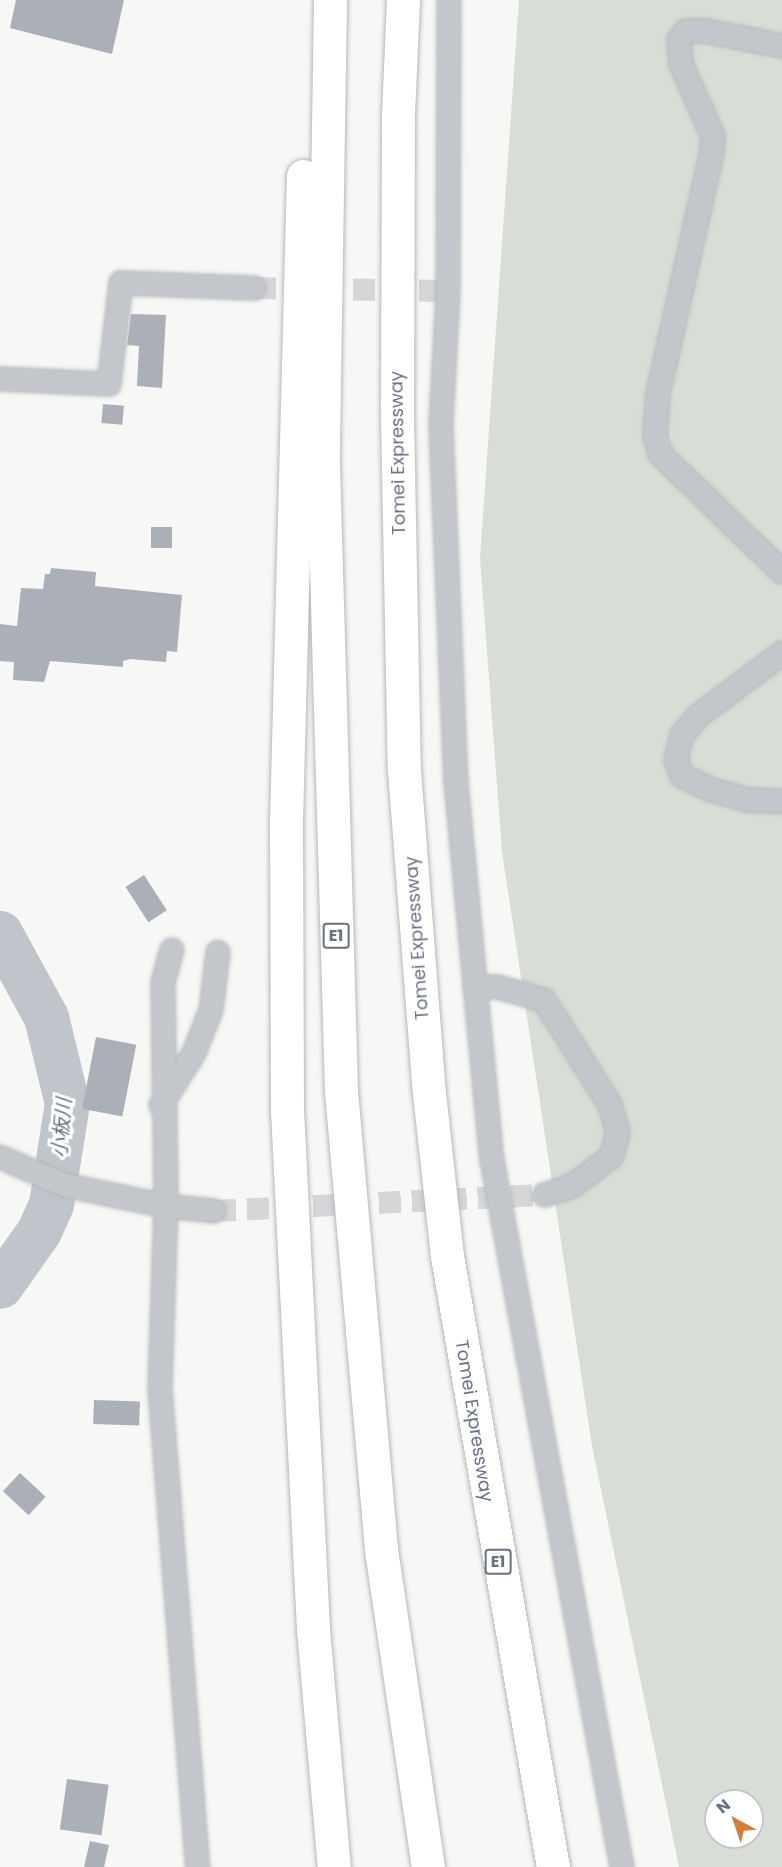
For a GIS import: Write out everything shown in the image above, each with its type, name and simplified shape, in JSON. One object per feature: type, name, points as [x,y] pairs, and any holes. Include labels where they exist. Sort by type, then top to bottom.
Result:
[{"type":"highway","points":[[320,0],[306,119],[297,272],[285,952],[297,1367],[334,1867]]},
{"type":"highway","name":"E1","points":[[330,0],[323,465],[341,1091],[382,1556],[429,1867]]},
{"type":"highway","name":"Tomei Expressway","points":[[404,0],[398,115],[397,416],[404,758],[429,1093],[447,1256],[553,1867]]},
{"type":"street","points":[[449,0],[448,291],[441,426],[456,782],[475,987],[501,1216],[622,1867]]},
{"type":"street","points":[[782,46],[706,31],[686,31],[679,40],[681,64],[706,113],[712,152],[658,394],[655,435],[660,454],[782,572]]},
{"type":"street","points":[[0,379],[110,384],[121,283],[254,288]]},
{"type":"street","points":[[782,652],[698,716],[682,735],[676,759],[682,776],[712,790],[748,800],[782,801]]},
{"type":"street","points":[[172,950],[163,982],[161,1105],[166,1206],[160,1388],[198,1867]]},
{"type":"street","points":[[161,1105],[194,1053],[211,1010],[218,952]]},
{"type":"street","points":[[475,987],[498,987],[544,1000],[610,1105],[618,1133],[611,1156],[572,1186],[544,1195]]},
{"type":"street","points":[[0,1157],[64,1185],[166,1206],[214,1211]]},
{"type":"shaded area","points":[[519,0],[782,0],[782,1867],[679,1867],[592,1446],[502,852],[480,558]]},
{"type":"building","points":[[16,0],[124,0],[112,54],[10,28]]},
{"type":"building","points":[[131,314],[166,315],[162,388],[137,386],[139,346],[127,345]]},
{"type":"building","points":[[103,404],[124,406],[122,425],[101,423]]},
{"type":"building","points":[[151,527],[172,527],[172,548],[151,548]]},
{"type":"building","points":[[51,568],[96,572],[95,586],[182,595],[177,652],[167,651],[166,662],[130,659],[123,661],[123,667],[50,661],[44,682],[13,680],[14,662],[0,661],[0,624],[17,626],[21,588],[43,589],[45,574],[50,574]]},
{"type":"building","points":[[144,875],[167,910],[148,922],[126,887]]},
{"type":"building","points":[[96,1037],[136,1045],[122,1116],[82,1109]]},
{"type":"building","points":[[94,1400],[140,1402],[139,1426],[93,1424]]},
{"type":"building","points":[[20,1473],[46,1497],[29,1515],[3,1491]]},
{"type":"building","points":[[67,1779],[109,1785],[101,1835],[60,1830]]},
{"type":"building","points":[[90,1841],[109,1845],[104,1867],[84,1867]]},
{"type":"waterway","name":"小板川","points":[[0,933],[46,1017],[67,1103],[51,1204],[39,1231],[0,1286]]},
{"type":"tunnel","points":[[254,288],[448,291]]},
{"type":"tunnel","points":[[214,1211],[544,1195]]}]
